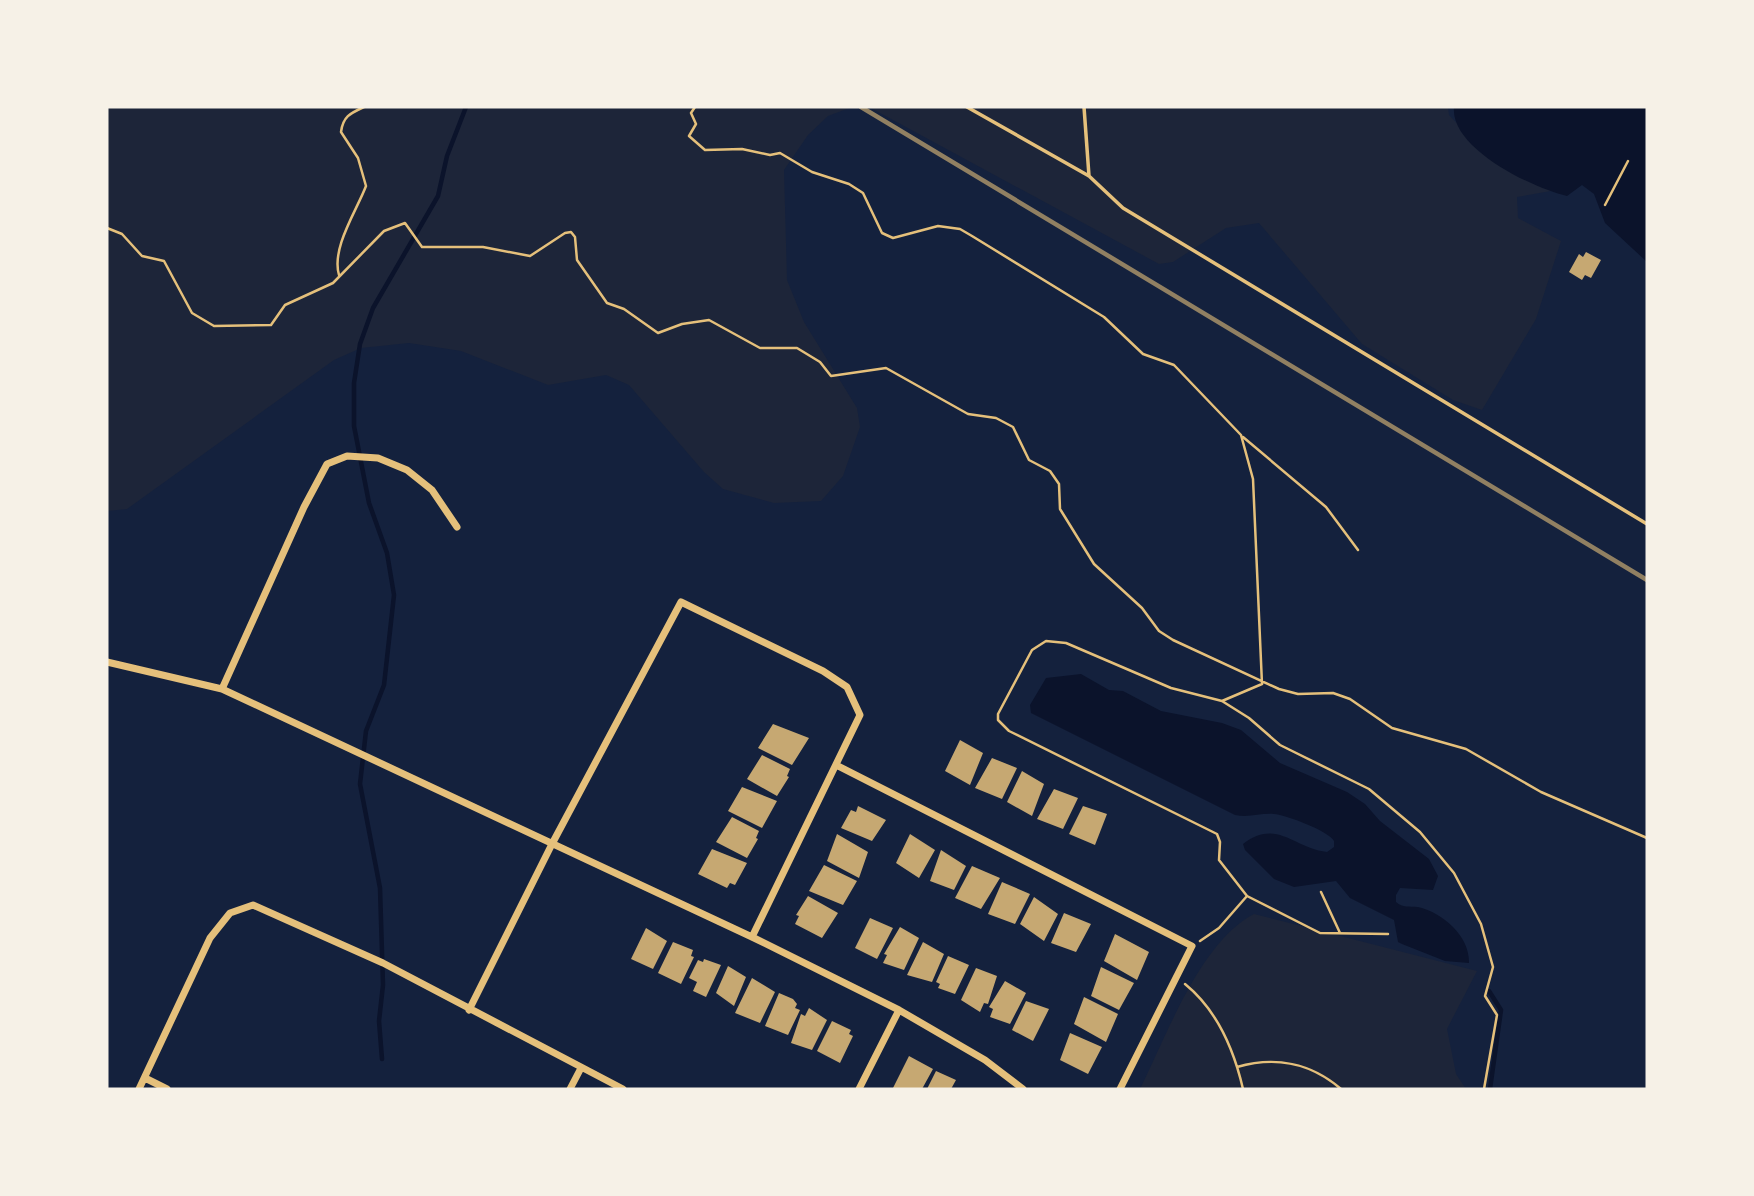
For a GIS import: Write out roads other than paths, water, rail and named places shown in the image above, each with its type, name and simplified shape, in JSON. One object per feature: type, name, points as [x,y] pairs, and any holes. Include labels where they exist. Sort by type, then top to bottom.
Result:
[{"type":"street","points":[[222,690],[304,507],[327,464],[347,456],[378,458],[407,470],[432,490],[457,527]]},
{"type":"street","points":[[469,1010],[552,844],[681,602],[823,671],[847,687],[860,715],[752,937]]},
{"type":"street","points":[[107,662],[222,690],[752,937],[899,1010],[985,1060],[1023,1089]]},
{"type":"street","points":[[836,765],[1192,946],[1120,1089]]},
{"type":"street","points":[[139,1089],[210,938],[230,913],[253,905],[383,963],[623,1089]]},
{"type":"street","points":[[859,1089],[899,1010]]},
{"type":"street","points":[[570,1089],[581,1068]]},
{"type":"street","points":[[145,1079],[167,1089]]},
{"type":"lane","points":[[967,107],[1089,176],[1122,208],[1647,524]]},
{"type":"lane","points":[[1084,107],[1089,176]]},
{"type":"waterway","points":[[382,1059],[379,1021],[383,985],[380,888],[360,784],[366,731],[384,685],[394,595],[387,553],[369,503],[354,426],[354,383],[360,344],[373,308],[438,196],[447,156],[466,107]]},
{"type":"waterway","points":[[1489,991],[1501,1010],[1490,1089]]},
{"type":"railway","points":[[861,107],[1647,580]]}]
